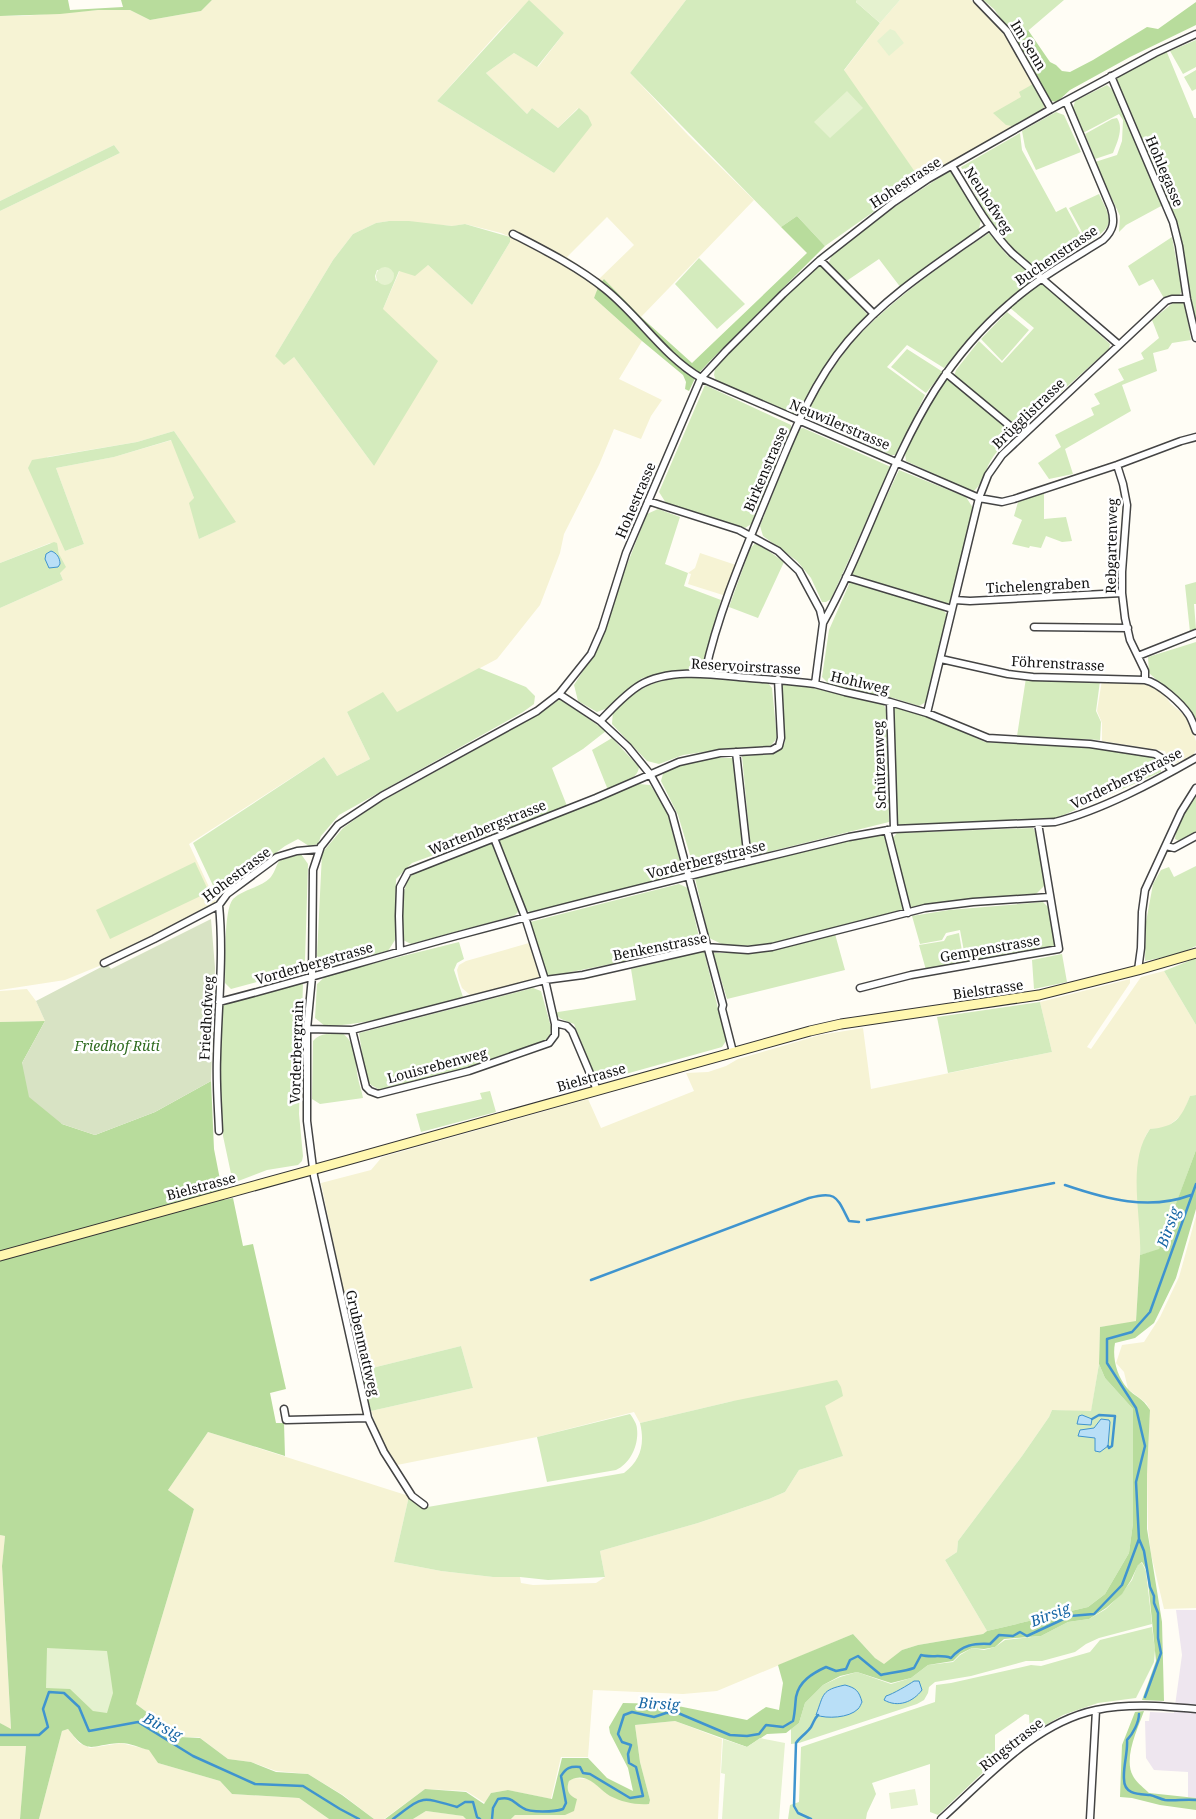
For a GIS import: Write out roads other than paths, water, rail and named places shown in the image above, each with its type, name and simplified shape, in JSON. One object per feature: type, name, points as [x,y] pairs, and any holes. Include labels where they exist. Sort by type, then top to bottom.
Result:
[{"type":"main road","name":"Bielstrasse","points":[[0,1256],[810,1031],[841,1024],[1039,995],[1196,953]]},
{"type":"street","name":"Im Senn","points":[[977,0],[1007,31],[1051,108]]},
{"type":"street","name":"Hohestrasse","points":[[104,963],[219,905],[227,894],[272,859],[297,851],[319,849],[338,825],[382,796],[485,741],[537,711],[559,694],[591,654],[602,629],[626,553],[701,378],[726,351],[820,260],[894,202],[928,179],[1051,108],[1155,53],[1196,34]]},
{"type":"street","name":"Hohlegasse","points":[[1111,76],[1173,222],[1180,246],[1187,299],[1196,338]]},
{"type":"street","name":"Buchenstrasse","points":[[823,624],[920,417],[946,374],[980,332],[1009,303],[1041,278],[1103,240],[1109,234],[1114,222],[1111,208],[1066,101]]},
{"type":"street","name":"Neuhofweg","points":[[952,166],[989,227],[1012,253],[1118,344]]},
{"type":"street","name":"Birkenstrasse","points":[[705,673],[712,640],[751,536],[799,420],[830,365],[847,342],[874,314],[900,292],[989,227]]},
{"type":"street","name":"Neuwilerstrasse","points":[[513,234],[571,266],[606,289],[679,361],[701,378],[979,498],[1002,502],[1014,500],[1196,437]]},
{"type":"street","points":[[820,260],[874,314]]},
{"type":"street","name":"Brügglistrasse","points":[[927,713],[979,498],[994,464],[1118,344],[1166,301],[1187,299]]},
{"type":"street","points":[[946,374],[1022,436]]},
{"type":"street","name":"Rebgartenweg","points":[[1117,465],[1127,505],[1122,593],[1130,640],[1145,670],[1145,680]]},
{"type":"street","name":"Hohlweg","points":[[648,501],[739,530],[778,551],[799,571],[820,610],[823,624],[816,684],[927,713],[988,738],[1090,744],[1155,754],[1163,759],[1172,771]]},
{"type":"street","points":[[846,577],[952,609]]},
{"type":"street","name":"Tichelengraben","points":[[954,600],[970,601],[1122,593]]},
{"type":"street","points":[[1034,627],[1128,628]]},
{"type":"street","points":[[1138,656],[1196,633]]},
{"type":"street","name":"Föhrenstrasse","points":[[941,659],[1008,674],[1033,677],[1145,680]]},
{"type":"street","name":"Reservoirstrasse","points":[[600,720],[641,684],[662,677],[705,673],[816,684]]},
{"type":"street","name":"Wartenbergstrasse","points":[[400,951],[400,887],[408,872],[596,798],[679,762],[720,753],[772,750],[779,746],[781,738],[778,679]]},
{"type":"street","points":[[1145,680],[1155,682],[1168,693],[1189,715],[1196,731]]},
{"type":"street","points":[[559,694],[600,720],[628,747],[650,774],[672,814],[723,1005],[722,1009],[733,1052]]},
{"type":"street","name":"Schützenweg","points":[[890,702],[890,829],[908,913]]},
{"type":"street","points":[[736,752],[748,861]]},
{"type":"street","name":"Vorderbergstrasse","points":[[219,1002],[525,917],[848,837],[890,829],[1055,822],[1072,818],[1105,804],[1196,758]]},
{"type":"street","points":[[1138,970],[1145,890],[1182,812],[1196,788]]},
{"type":"street","name":"Gempenstrasse","points":[[860,988],[910,975],[1059,948],[1038,823]]},
{"type":"street","points":[[1166,846],[1174,848],[1196,836]]},
{"type":"street","points":[[494,838],[525,917],[545,980],[555,1023],[567,1026],[572,1032],[597,1090]]},
{"type":"street","name":"Vorderbergrain","points":[[313,1170],[307,1121],[307,1029],[312,977],[313,870],[321,846]]},
{"type":"street","name":"Benkenstrasse","points":[[307,1029],[352,1030],[545,980],[583,975],[706,947],[748,950],[773,947],[925,908],[1049,896]]},
{"type":"street","name":"Friedhofweg","points":[[219,905],[222,957],[216,1092],[219,1131]]},
{"type":"street","name":"Louisrebenweg","points":[[352,1030],[366,1087],[378,1094],[470,1071],[550,1043],[555,1035],[555,1023]]},
{"type":"street","name":"Grubenmattweg","points":[[313,1170],[368,1418],[384,1452],[412,1496],[424,1505]]},
{"type":"street","points":[[284,1409],[286,1420],[368,1418]]},
{"type":"street","name":"Ringstrasse","points":[[941,1819],[1009,1757],[1035,1738],[1063,1722],[1096,1710],[1136,1706],[1196,1709]]},
{"type":"street","points":[[1090,1819],[1096,1710]]},
{"type":"water","points":[[51,551],[59,558],[60,564],[58,567],[49,568],[45,559],[46,554]]},
{"type":"water","points":[[1082,1415],[1092,1419],[1091,1425],[1077,1424],[1079,1416]]},
{"type":"water","points":[[1101,1419],[1109,1420],[1110,1422],[1108,1446],[1100,1452],[1095,1451],[1095,1438],[1078,1436],[1080,1430],[1094,1428]]},
{"type":"water","points":[[914,1681],[919,1681],[922,1690],[910,1701],[895,1704],[884,1700],[886,1696]]},
{"type":"water","points":[[845,1685],[856,1690],[860,1695],[862,1702],[858,1709],[838,1717],[816,1715],[824,1694],[831,1689]]},
{"type":"waterway","points":[[867,1220],[1054,1183]]},
{"type":"waterway","name":"Birsig","points":[[492,1819],[493,1808],[498,1799],[503,1798],[510,1799],[526,1810],[531,1811],[563,1809],[566,1803],[561,1776],[567,1769],[574,1767],[580,1767],[583,1773],[590,1774],[630,1798],[643,1796],[636,1767],[629,1763],[628,1754],[631,1745],[622,1742],[618,1734],[624,1715],[632,1712],[654,1717],[666,1713],[678,1713],[730,1735],[747,1736],[759,1734],[766,1725],[783,1727],[793,1721],[796,1697],[800,1686],[812,1675],[826,1667],[836,1671],[846,1669],[850,1660],[858,1656],[881,1675],[902,1671],[914,1668],[921,1655],[951,1658],[959,1650],[969,1646],[990,1644],[999,1635],[1013,1636],[1020,1632],[1027,1636],[1070,1616],[1094,1614],[1122,1585],[1139,1539],[1136,1482],[1145,1446],[1136,1408],[1107,1363],[1107,1339],[1132,1332],[1150,1312],[1196,1184]]},
{"type":"waterway","points":[[1065,1185],[1112,1199],[1143,1203],[1175,1200],[1191,1195]]},
{"type":"waterway","points":[[591,1280],[818,1196],[825,1195],[835,1198],[849,1221],[859,1222]]},
{"type":"waterway","points":[[1092,1419],[1099,1415],[1115,1416],[1112,1446],[1109,1448],[1108,1446]]},
{"type":"waterway","points":[[1139,1539],[1144,1551],[1150,1587],[1158,1613],[1158,1638],[1161,1653],[1145,1697]]},
{"type":"waterway","name":"Birsig","points":[[0,1735],[39,1735],[48,1727],[43,1709],[49,1692],[64,1693],[79,1707],[89,1731],[138,1722],[193,1756],[255,1784],[303,1786],[359,1819]]},
{"type":"waterway","points":[[1139,1714],[1135,1728],[1127,1740],[1124,1774],[1127,1788],[1133,1793],[1150,1795],[1165,1800],[1196,1800]]},
{"type":"waterway","points":[[811,1819],[798,1813],[794,1806],[796,1743],[809,1729],[818,1715]]},
{"type":"waterway","name":"Birsig","points":[[393,1819],[422,1800],[435,1801],[457,1807],[465,1802],[473,1802],[477,1817],[480,1819]]},
{"type":"park label","name":"Friedhof Rüti","points":[[117,1045]]}]
